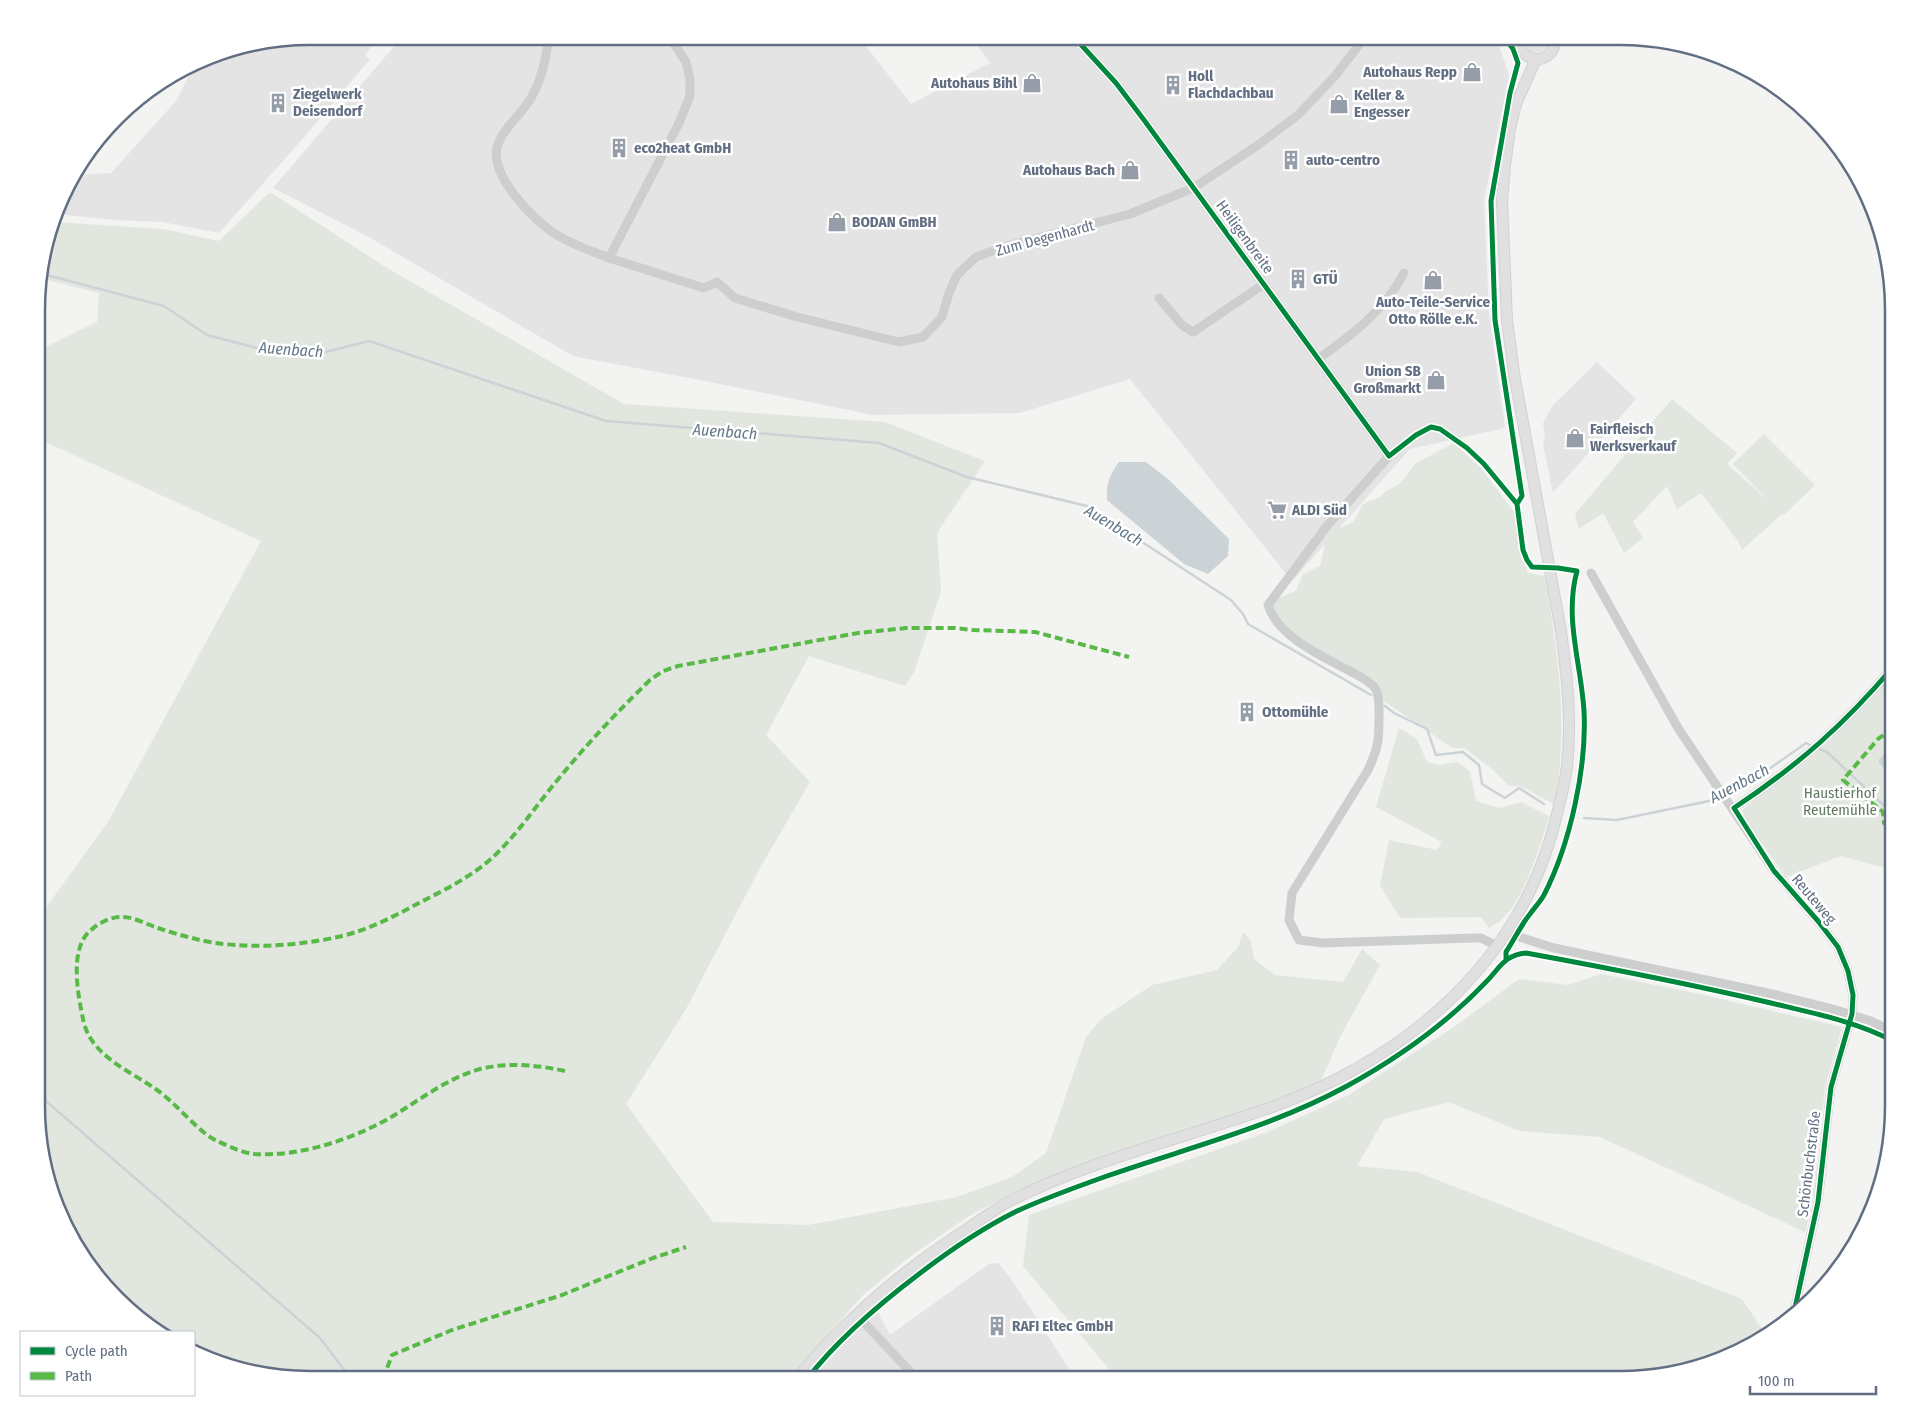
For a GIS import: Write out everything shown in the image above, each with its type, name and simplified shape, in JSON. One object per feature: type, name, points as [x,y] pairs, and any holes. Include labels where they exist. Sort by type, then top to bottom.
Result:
[{"type":"main road","points":[[1519,45],[1532,58]]},
{"type":"main road","points":[[1532,58],[1547,56],[1551,53],[1555,45]]},
{"type":"main road","points":[[803,1371],[856,1314],[900,1277],[952,1238],[1008,1202],[1048,1183],[1101,1163],[1273,1106],[1357,1067],[1396,1044],[1437,1013],[1468,983],[1507,933],[1527,899],[1550,843],[1567,767],[1569,730],[1566,670],[1561,631],[1514,373],[1507,320],[1502,201],[1510,128],[1532,58]]},
{"type":"street","points":[[547,45],[540,78],[531,98],[504,133],[498,144],[497,165],[518,200],[544,226],[576,245],[609,258],[682,117],[690,96],[690,79],[686,62],[675,45]]},
{"type":"street","name":"Heiligenbreite","points":[[1081,45],[1116,83],[1389,456],[1327,526],[1268,605],[1275,621],[1288,633],[1325,658],[1364,679],[1374,688],[1378,696],[1378,748],[1368,770],[1292,893],[1289,920],[1299,940],[1323,943],[1481,938],[1497,946]]},
{"type":"street","name":"Zum Degenhardt","points":[[609,258],[704,288],[717,282],[735,298],[816,322],[899,342],[923,337],[942,317],[957,275],[976,257],[1003,247],[1130,214],[1193,188],[1258,145],[1298,115],[1335,76],[1359,45]]},
{"type":"street","points":[[1318,359],[1363,326],[1396,288],[1404,272]]},
{"type":"street","name":"Heiligenbreite","points":[[1159,298],[1182,325],[1193,332],[1264,284]]},
{"type":"street","name":"Reuteweg","points":[[1591,573],[1678,728],[1731,804],[1774,871],[1838,947],[1848,971],[1853,995],[1852,1014]]},
{"type":"street","points":[[1731,804],[1775,780],[1810,753],[1827,738],[1885,676]]},
{"type":"street","points":[[1507,933],[1554,948],[1777,995],[1852,1014],[1885,1028]]},
{"type":"street","name":"Schönbuchstraße","points":[[1796,1304],[1818,1202],[1831,1087],[1852,1014]]},
{"type":"street","points":[[856,1314],[909,1371]]},
{"type":"shaded area","points":[[373,45],[365,55],[370,59],[219,233],[163,222],[115,220],[63,215],[72,193],[83,175],[111,173],[176,101],[190,74],[242,54],[276,47]]},
{"type":"shaded area","points":[[395,45],[865,45],[911,104],[990,63],[977,45],[1499,45],[1509,75],[1484,201],[1489,312],[1505,428],[1410,449],[1292,581],[1130,379],[1020,413],[873,415],[573,356],[367,236],[273,188]]},
{"type":"shaded area","points":[[1597,362],[1636,399],[1553,493],[1543,444],[1545,439],[1543,423],[1553,405]]},
{"type":"shaded area","points":[[1119,462],[1146,462],[1169,480],[1229,539],[1228,556],[1208,574],[1184,564],[1107,500],[1109,479]]},
{"type":"shaded area","points":[[1885,754],[1885,767],[1879,763],[1879,759]]},
{"type":"shaded area","points":[[998,1263],[1010,1277],[1070,1371],[819,1371],[828,1359],[877,1310],[890,1335],[989,1264]]},
{"type":"green space","points":[[1549,45],[1545,50],[1537,53],[1529,50],[1526,46]]},
{"type":"green space","points":[[270,192],[387,268],[624,404],[885,422],[985,461],[937,533],[941,591],[914,672],[905,686],[809,656],[766,735],[810,782],[760,868],[686,1009],[626,1104],[713,1222],[808,1225],[957,1197],[1012,1177],[1046,1153],[1086,1037],[1101,1019],[1152,985],[1217,970],[1238,947],[1243,932],[1251,941],[1254,959],[1275,975],[1343,982],[1362,949],[1380,965],[1340,1037],[1320,1083],[1231,1116],[1182,1130],[1090,1162],[1016,1191],[969,1216],[912,1255],[864,1294],[795,1371],[310,1371],[276,1369],[242,1362],[209,1351],[195,1345],[195,1331],[171,1331],[149,1316],[111,1281],[90,1253],[72,1223],[54,1174],[47,1140],[45,1106],[45,909],[108,822],[261,541],[45,442],[45,347],[97,322],[99,293],[47,280],[47,276],[60,222],[163,229],[219,241]]},
{"type":"green space","points":[[1672,399],[1737,453],[1727,464],[1771,503],[1733,464],[1764,434],[1815,485],[1784,515],[1782,514],[1742,550],[1738,541],[1701,493],[1677,509],[1667,486],[1633,522],[1643,538],[1624,553],[1603,513],[1579,529],[1575,514]]},
{"type":"green space","points":[[1454,443],[1481,468],[1517,516],[1521,556],[1528,573],[1545,576],[1554,632],[1560,690],[1561,747],[1559,776],[1554,804],[1520,786],[1509,786],[1492,769],[1464,748],[1452,748],[1384,701],[1377,684],[1325,656],[1290,631],[1279,621],[1272,606],[1278,598],[1296,591],[1303,574],[1320,566],[1327,535],[1354,521],[1363,504],[1380,497],[1386,491],[1400,484],[1416,463]]},
{"type":"green space","name":"Haustierhof Reutemühle","points":[[1885,683],[1885,868],[1841,856],[1786,877],[1745,821],[1742,810],[1829,741]]},
{"type":"green space","points":[[1399,728],[1417,739],[1427,762],[1439,765],[1458,762],[1470,772],[1476,801],[1499,808],[1521,802],[1549,816],[1531,871],[1518,899],[1499,922],[1489,928],[1481,917],[1400,918],[1380,886],[1389,840],[1437,850],[1442,842],[1376,807]]},
{"type":"green space","points":[[1601,974],[1695,993],[1842,1027],[1825,1087],[1813,1200],[1805,1232],[1600,1137],[1519,1131],[1449,1102],[1384,1119],[1357,1166],[1417,1172],[1742,1299],[1762,1329],[1737,1344],[1705,1357],[1672,1366],[1620,1371],[1110,1371],[1023,1266],[1029,1215],[1265,1133],[1347,1096],[1454,1027],[1519,979],[1568,985]]},
{"type":"waterway","name":"Auenbach","points":[[47,275],[164,306],[207,335],[268,351],[322,353],[369,341],[606,421],[879,443],[967,477],[1087,506],[1231,600],[1243,614],[1248,624],[1371,695]]},
{"type":"waterway","name":"Auenbach","points":[[1385,706],[1394,713],[1427,729],[1436,755],[1463,752],[1479,765],[1482,784],[1505,798],[1519,788],[1544,804]]},
{"type":"waterway","name":"Auenbach","points":[[1725,792],[1759,776],[1806,743],[1812,746]]},
{"type":"waterway","name":"Auenbach","points":[[1817,748],[1827,752],[1885,806]]},
{"type":"waterway","name":"Auenbach","points":[[1584,818],[1617,820],[1709,801],[1720,795]]},
{"type":"waterway","points":[[45,1097],[47,1102],[320,1338],[345,1371]]},
{"type":"marked path","points":[[565,1071],[522,1065],[480,1069],[446,1083],[393,1116],[344,1139],[290,1153],[254,1154],[245,1152],[210,1137],[164,1096],[112,1061],[94,1043],[87,1032],[79,998],[77,985],[79,949],[83,939],[93,928],[104,921],[116,917],[134,919],[177,934],[214,943],[255,946],[321,940],[359,931],[382,922],[457,883],[492,858],[519,829],[571,764],[615,715],[650,680],[663,671],[678,666],[858,633],[906,628],[955,628],[1035,632],[1129,657]]},
{"type":"marked path","points":[[1885,734],[1878,739],[1843,780],[1883,812],[1885,824]]},
{"type":"marked path","points":[[386,1371],[392,1355],[452,1330],[562,1295],[653,1258],[686,1247]]},
{"type":"cycle path","points":[[1081,45],[1116,83],[1144,120],[1389,456],[1416,435],[1431,427],[1440,429],[1467,448],[1484,464],[1517,504],[1523,550],[1532,567],[1577,571],[1572,606],[1584,711],[1583,757],[1580,781],[1569,829],[1553,875],[1542,898],[1506,952],[1506,958]]},
{"type":"cycle path","points":[[1510,45],[1518,63],[1510,93],[1491,201],[1495,320],[1522,496],[1517,504]]},
{"type":"cycle path","points":[[1796,1304],[1818,1202],[1831,1087],[1852,1014],[1853,995],[1848,971],[1838,947],[1774,871],[1734,808],[1779,776],[1819,744],[1885,676]]},
{"type":"cycle path","points":[[813,1371],[845,1336],[874,1310],[942,1257],[990,1226],[1015,1212],[1049,1197],[1259,1125],[1347,1086],[1420,1040],[1470,998],[1512,956],[1526,953],[1680,983],[1818,1014],[1864,1028],[1885,1037]]},
{"type":"place","name":"Autohaus Repp","points":[[1472,72]]},
{"type":"place","name":"Autohaus Bihl","points":[[1032,83]]},
{"type":"place","name":"Holl Flachdachbau","points":[[1173,85]]},
{"type":"place","name":"Ziegelwerk Deisendorf","points":[[278,103]]},
{"type":"place","name":"Keller & Engesser","points":[[1339,104]]},
{"type":"place","name":"eco2heat GmbH","points":[[619,148]]},
{"type":"place","name":"auto-centro","points":[[1291,160]]},
{"type":"place","name":"Autohaus Bach","points":[[1130,170]]},
{"type":"place","name":"BODAN GmBH","points":[[837,222]]},
{"type":"place","name":"GTÜ","points":[[1298,279]]},
{"type":"place","name":"Auto-Teile-Service Otto Rölle e.K.","points":[[1433,280]]},
{"type":"place","name":"Union SB Großmarkt","points":[[1436,380]]},
{"type":"place","name":"Fairfleisch Werksverkauf","points":[[1575,438]]},
{"type":"place","name":"ALDI Süd","points":[[1277,510]]},
{"type":"place","name":"Ottomühle","points":[[1247,712]]},
{"type":"place","name":"RAFI Eltec GmbH","points":[[997,1326]]}]
